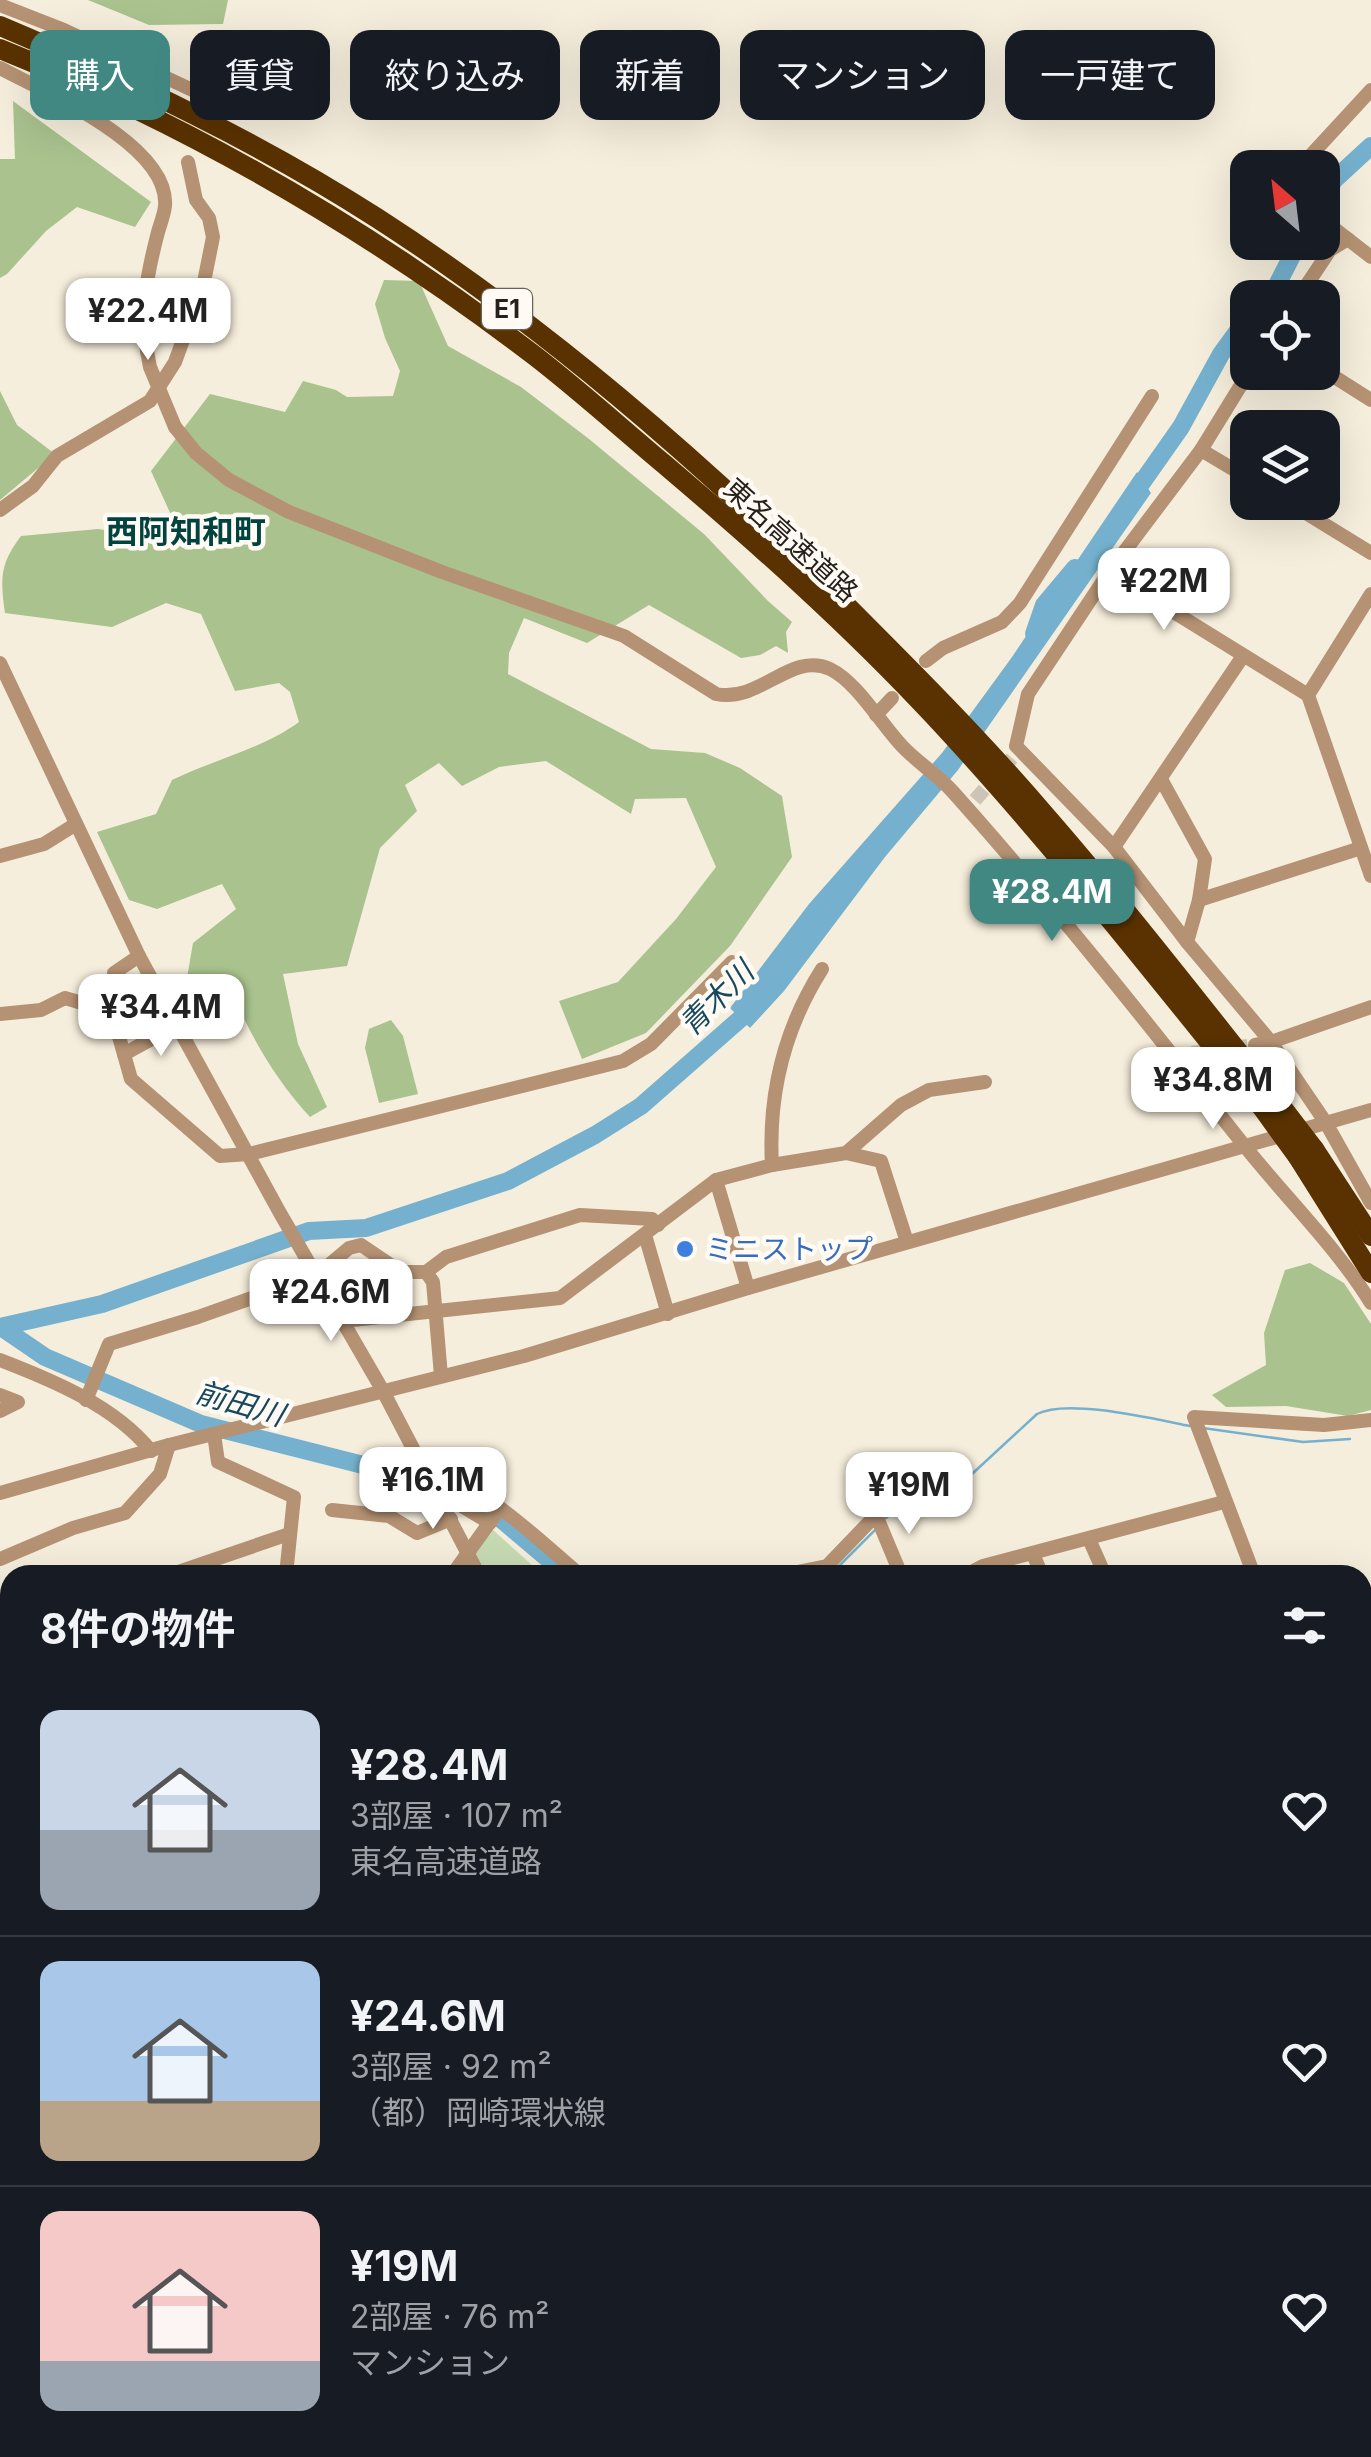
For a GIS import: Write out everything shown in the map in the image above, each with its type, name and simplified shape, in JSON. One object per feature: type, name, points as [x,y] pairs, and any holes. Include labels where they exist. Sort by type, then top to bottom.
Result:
[{"type":"highway","name":"東名高速道路","points":[[0,26],[192,114],[376,218],[474,283],[664,434],[798,558],[1108,888],[1371,1236]]},
{"type":"highway","name":"東名高速道路","points":[[0,48],[71,77],[249,168],[364,236],[461,302],[538,359],[702,496],[935,706]]},
{"type":"highway","name":"東名高速道路","points":[[1306,1153],[1371,1273]]},
{"type":"street","points":[[0,5],[190,88]]},
{"type":"street","points":[[0,68],[104,124],[152,166],[162,186],[165,206],[144,289],[143,331],[150,367],[175,426],[196,454],[229,480],[289,512],[442,572],[624,636],[706,690],[731,697],[744,694],[798,666],[819,665],[842,676],[903,747],[969,802],[1244,1146],[1354,1276],[1371,1303]]},
{"type":"street","points":[[1316,150],[1371,90]]},
{"type":"street","points":[[0,510],[33,486],[57,456],[150,401],[175,362],[204,282],[214,237],[209,218],[196,200],[188,162]]},
{"type":"street","points":[[1340,232],[1371,257]]},
{"type":"street","points":[[1310,280],[1330,250],[1346,237]]},
{"type":"street","points":[[1340,380],[1371,400]]},
{"type":"street","points":[[1238,390],[1202,450],[1109,572],[1028,694],[1014,752],[1114,847],[1271,1042],[1326,1123],[1371,1203]]},
{"type":"street","points":[[926,661],[943,648],[1002,622],[1020,603],[1152,396]]},
{"type":"street","points":[[1202,450],[1230,467]]},
{"type":"street","points":[[1317,520],[1371,553]]},
{"type":"street","points":[[1109,572],[1308,694],[1371,876]]},
{"type":"street","points":[[1308,694],[1371,594]]},
{"type":"street","points":[[1114,847],[1243,656]]},
{"type":"street","points":[[0,664],[139,956],[425,1469],[474,1565]]},
{"type":"street","points":[[876,715],[892,698]]},
{"type":"street","points":[[1161,780],[1206,859],[1187,942]]},
{"type":"street","points":[[0,856],[44,844],[76,824]]},
{"type":"street","points":[[1199,900],[1361,848]]},
{"type":"street","points":[[139,956],[114,973],[112,1012],[132,1079],[220,1156],[249,1154],[623,1061],[651,1044],[732,962]]},
{"type":"street","points":[[772,1165],[769,1121],[781,1055],[808,990],[822,969]]},
{"type":"street","points":[[0,1014],[41,1010],[65,998],[112,1012]]},
{"type":"street","points":[[1255,1044],[1371,1007]]},
{"type":"street","points":[[124,1054],[176,1025]]},
{"type":"street","points":[[1175,1056],[1192,1053]]},
{"type":"street","points":[[846,1153],[901,1105],[929,1090],[985,1082]]},
{"type":"street","points":[[0,1492],[668,1314],[1371,1110]]},
{"type":"street","points":[[343,1321],[560,1298],[716,1180],[772,1165],[846,1153],[881,1162],[907,1242]]},
{"type":"street","points":[[716,1180],[748,1288]]},
{"type":"street","points":[[89,1394],[109,1344],[316,1274],[349,1248],[361,1245],[401,1272],[426,1272],[446,1257],[580,1215],[652,1219],[658,1226]]},
{"type":"street","points":[[644,1236],[668,1314]]},
{"type":"street","points":[[426,1272],[433,1282],[441,1376]]},
{"type":"street","points":[[0,1360],[89,1394],[138,1434],[150,1450]]},
{"type":"street","points":[[0,1396],[18,1402],[0,1411]]},
{"type":"street","points":[[1250,1565],[1194,1417],[1324,1425],[1371,1420]]},
{"type":"street","points":[[214,1434],[218,1462],[294,1497],[287,1565]]},
{"type":"street","points":[[0,1559],[73,1528],[125,1513],[160,1474],[169,1446]]},
{"type":"street","points":[[425,1469],[455,1478],[500,1508],[568,1565]]},
{"type":"street","points":[[436,1491],[490,1523]]},
{"type":"street","points":[[987,1565],[1224,1502]]},
{"type":"street","points":[[460,1565],[500,1508]]},
{"type":"street","points":[[332,1510],[389,1516],[416,1533],[451,1520]]},
{"type":"street","points":[[828,1565],[876,1515],[896,1565]]},
{"type":"street","points":[[198,1565],[289,1534]]},
{"type":"street","points":[[1089,1539],[1101,1565]]},
{"type":"street","points":[[1033,1554],[1038,1565]]},
{"type":"green space","points":[[88,0],[228,0],[223,24],[149,25]]},
{"type":"green space","points":[[13,101],[30,113],[30,120],[39,120],[151,202],[135,227],[77,207],[46,231],[0,278],[0,159],[15,159]]},
{"type":"green space","points":[[384,280],[419,281],[448,346],[521,387],[589,439],[704,534],[792,622],[786,632],[788,653],[776,646],[760,655],[741,658],[649,605],[587,643],[524,618],[509,653],[508,674],[651,749],[705,753],[740,768],[782,796],[792,857],[730,946],[646,1033],[582,1059],[559,1001],[618,982],[676,919],[716,867],[686,798],[635,799],[631,814],[546,761],[499,767],[462,786],[439,763],[405,785],[417,811],[380,848],[347,966],[283,974],[298,1044],[327,1107],[310,1117],[265,1057],[231,990],[183,1001],[193,943],[236,909],[222,884],[157,909],[129,900],[97,832],[156,814],[172,780],[253,747],[299,722],[290,692],[279,683],[235,691],[201,614],[166,603],[112,627],[5,613],[2,580],[5,563],[21,536],[98,529],[183,541],[151,471],[210,394],[285,412],[303,381],[347,397],[393,396],[400,371],[375,304]]},
{"type":"green space","points":[[0,391],[17,425],[55,454],[0,500]]},
{"type":"green space","points":[[391,1020],[403,1036],[418,1094],[379,1103],[365,1048],[369,1029]]},
{"type":"green space","points":[[1310,1263],[1344,1283],[1371,1324],[1371,1410],[1348,1416],[1286,1406],[1226,1407],[1212,1395],[1266,1365],[1264,1333],[1285,1270]]},
{"type":"green space","points":[[492,1529],[532,1565],[482,1565],[475,1553]]},
{"type":"water","points":[[1137,472],[1151,493],[958,770],[885,857],[784,991],[750,1028],[730,1008],[809,904],[942,753]]},
{"type":"waterway","name":"青木川","points":[[1340,174],[1371,146]]},
{"type":"waterway","name":"青木川","points":[[1280,280],[1290,260]]},
{"type":"waterway","name":"青木川","points":[[1129,501],[1181,427],[1230,342]]},
{"type":"waterway","name":"青木川","points":[[1034,634],[1044,605],[1075,568]]},
{"type":"waterway","name":"青木川","points":[[0,1327],[102,1304],[309,1231],[366,1228],[508,1181],[641,1106],[756,1005]]},
{"type":"waterway","name":"前田川","points":[[4,1329],[45,1357],[201,1424],[454,1488],[502,1520],[555,1565]]},
{"type":"waterway","points":[[886,1518],[902,1503],[972,1474],[1037,1414],[1068,1408],[1089,1409],[1190,1426]]},
{"type":"waterway","points":[[1203,1428],[1303,1442],[1350,1439]]},
{"type":"waterway","points":[[840,1565],[877,1528]]},
{"type":"tunnel","points":[[975,800],[1013,757]]},
{"type":"tunnel","points":[[1192,1053],[1255,1045]]},
{"type":"place","name":"ミニストップ","points":[[685,1249]]},
{"type":"district","name":"西阿知和町","points":[[186,531]]}]
